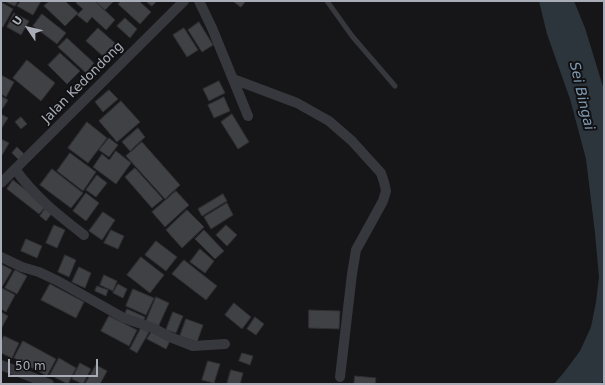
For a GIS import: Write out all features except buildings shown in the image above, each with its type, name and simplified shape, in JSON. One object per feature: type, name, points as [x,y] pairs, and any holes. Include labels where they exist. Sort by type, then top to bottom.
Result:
[{"type":"street","name":"Jalan Kedondong","points":[[1,183],[184,1]]},
{"type":"street","points":[[200,1],[248,116]]},
{"type":"street","points":[[233,79],[297,103],[329,121],[352,141],[381,173],[386,191],[383,201],[356,250],[340,377]]},
{"type":"street","points":[[15,169],[34,194],[84,234]]},
{"type":"street","points":[[1,257],[58,281],[124,318],[153,328],[188,344],[194,346],[225,344]]},
{"type":"street","points":[[1,365],[49,384]]},
{"type":"lane","points":[[327,1],[352,36],[395,86]]},
{"type":"water","name":"Sei Bingai","points":[[539,1],[574,1],[585,28],[604,90],[604,379],[601,384],[554,384],[580,351],[591,327],[599,277],[586,159],[570,99],[547,34]]}]
